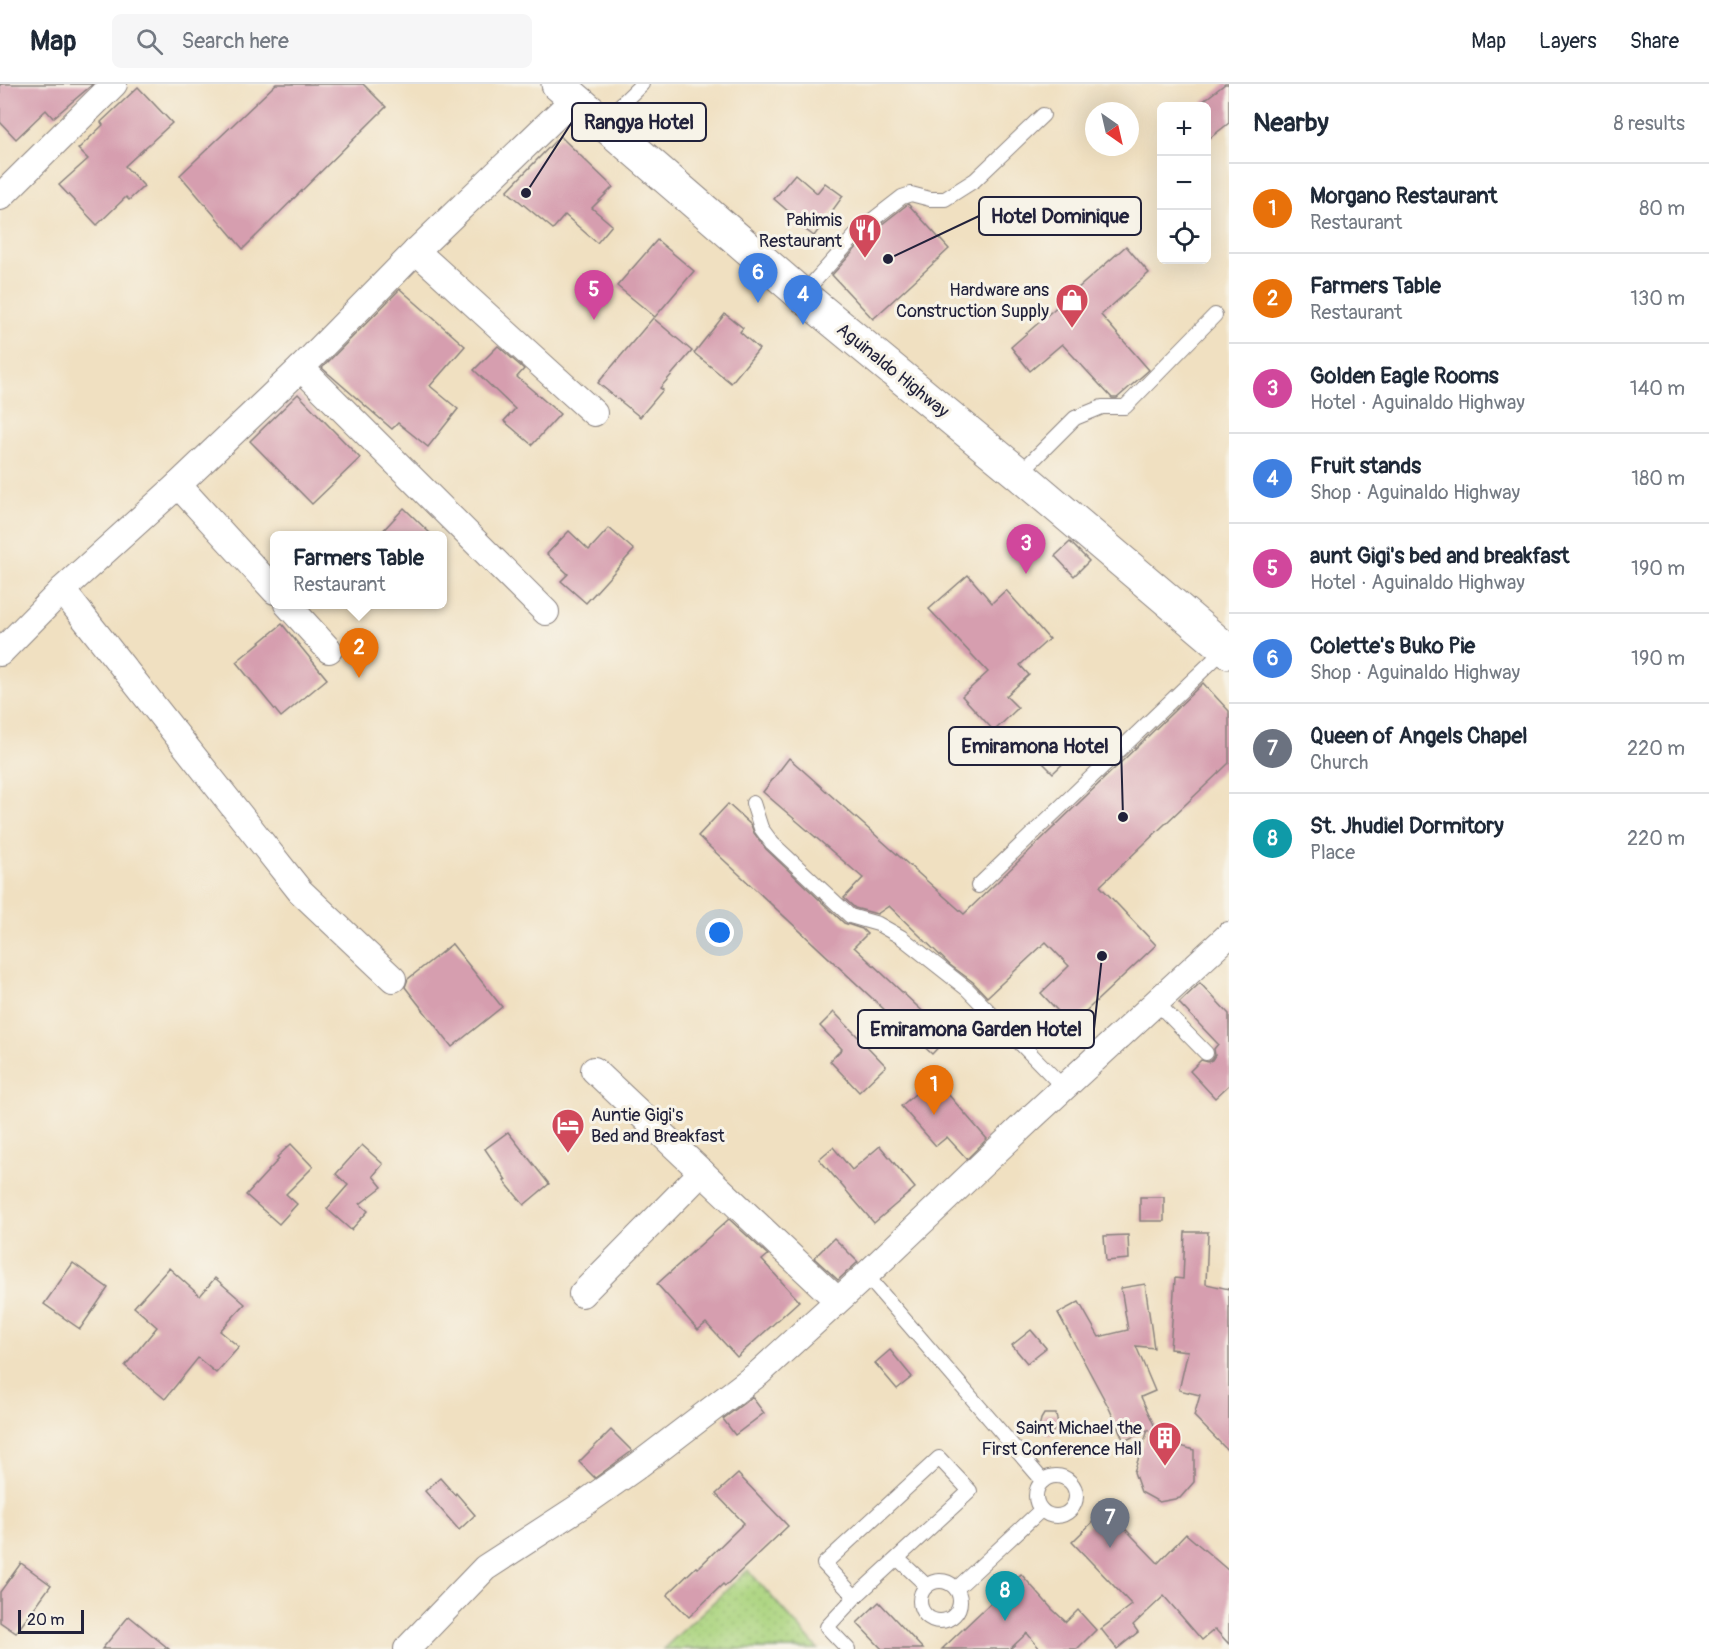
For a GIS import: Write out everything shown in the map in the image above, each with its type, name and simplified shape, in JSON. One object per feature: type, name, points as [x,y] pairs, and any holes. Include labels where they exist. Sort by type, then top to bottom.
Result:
[{"type":"main road","name":"Aguinaldo Highway","points":[[567,91],[802,295],[1019,474],[1227,651]]},
{"type":"street","points":[[0,197],[114,84]]},
{"type":"street","points":[[0,653],[62,590],[178,485],[301,368],[416,251],[567,91]]},
{"type":"street","points":[[416,251],[594,413]]},
{"type":"street","points":[[301,368],[546,612]]},
{"type":"street","points":[[178,485],[270,586]]},
{"type":"street","points":[[62,590],[300,891],[393,980]]},
{"type":"street","points":[[292,609],[329,650]]},
{"type":"street","points":[[407,1649],[485,1568],[636,1467],[759,1372],[866,1275],[1229,935]]},
{"type":"street","points":[[594,1070],[837,1300]]},
{"type":"street","points":[[582,1294],[702,1172]]},
{"type":"lane","points":[[603,123],[642,84]]},
{"type":"lane","points":[[802,295],[862,228],[902,197],[911,194],[930,199],[945,199],[975,180],[1043,115]]},
{"type":"lane","points":[[1019,474],[1075,418],[1102,407],[1125,407],[1215,315]]},
{"type":"lane","points":[[978,886],[1227,651]]},
{"type":"lane","points":[[753,803],[761,828],[772,843],[850,916],[878,924],[901,937],[958,981],[1064,1088]]},
{"type":"lane","points":[[1156,1002],[1206,1053]]},
{"type":"lane","points":[[866,1275],[1043,1481]]},
{"type":"lane","points":[[848,1649],[827,1627],[855,1597],[970,1491],[939,1458],[824,1564],[855,1597]]},
{"type":"lane","points":[[1061,1476],[1072,1484],[1076,1497],[1071,1509],[1066,1513],[1053,1516],[1041,1510],[1036,1492],[1043,1481],[1061,1476]]},
{"type":"lane","points":[[956,1589],[1041,1510]]},
{"type":"lane","points":[[898,1559],[927,1586]]},
{"type":"lane","points":[[933,1582],[946,1582],[956,1589],[960,1602],[955,1614],[938,1621],[926,1615],[920,1604],[920,1597],[927,1586],[933,1582]]},
{"type":"green space","points":[[748,1570],[818,1649],[663,1649]]},
{"type":"building","points":[[0,84],[93,84],[53,118],[46,110],[16,139],[0,122]]},
{"type":"building","points":[[276,84],[363,84],[386,107],[243,249],[180,175]]},
{"type":"building","points":[[1225,84],[1229,84],[1229,123],[1211,137],[1211,102],[1202,102]]},
{"type":"building","points":[[138,87],[172,123],[125,166],[144,186],[129,200],[126,197],[97,225],[59,185],[88,159],[78,149],[103,125],[101,122]]},
{"type":"building","points":[[560,136],[613,187],[592,208],[612,225],[597,243],[565,215],[553,229],[507,191]]},
{"type":"building","points":[[795,174],[817,193],[825,183],[843,196],[814,236],[795,222],[797,219],[774,199]]},
{"type":"building","points":[[908,204],[949,249],[873,319],[832,275],[868,235]]},
{"type":"building","points":[[657,240],[694,271],[655,317],[617,286]]},
{"type":"building","name":"Hardware ans Construction Supply","points":[[1126,246],[1149,273],[1101,315],[1149,370],[1117,398],[1112,398],[1062,344],[1030,371],[1011,347]]},
{"type":"building","points":[[400,289],[465,346],[430,386],[458,409],[428,447],[398,423],[392,429],[322,368]]},
{"type":"building","points":[[725,314],[743,328],[740,332],[759,349],[731,383],[694,353]]},
{"type":"building","points":[[653,318],[692,351],[660,388],[663,390],[640,417],[598,383]]},
{"type":"building","points":[[498,346],[524,369],[517,377],[560,414],[532,445],[504,421],[515,409],[474,370]]},
{"type":"building","points":[[298,394],[360,458],[312,504],[250,441]]},
{"type":"building","points":[[404,508],[428,531],[383,531]]},
{"type":"building","points":[[609,528],[634,550],[586,603],[561,581],[568,574],[547,554],[569,531],[589,550]]},
{"type":"building","points":[[1070,542],[1089,561],[1074,576],[1055,556]]},
{"type":"building","points":[[968,575],[992,603],[1006,590],[1049,639],[1020,665],[1029,675],[1006,696],[1018,708],[994,731],[962,696],[988,672],[929,609]]},
{"type":"building","points":[[282,624],[327,679],[281,717],[236,662]]},
{"type":"building","points":[[1203,683],[1229,711],[1229,763],[1100,886],[1156,945],[1071,1025],[1041,993],[1069,966],[1046,942],[987,997],[889,906],[877,914],[855,908],[844,898],[863,878],[763,792],[789,758],[964,914]]},
{"type":"building","points":[[1059,743],[1071,756],[1053,773],[1041,761]]},
{"type":"building","points":[[728,804],[751,825],[766,849],[844,923],[862,929],[867,934],[854,947],[949,1036],[932,1054],[698,836]]},
{"type":"building","points":[[452,944],[502,1007],[452,1047],[405,987],[408,979]]},
{"type":"building","points":[[1200,983],[1229,1014],[1229,1085],[1215,1098],[1190,1071],[1201,1060],[1208,1062],[1212,1060],[1215,1055],[1214,1049],[1218,1044],[1179,1003]]},
{"type":"building","points":[[834,1012],[886,1066],[859,1092],[830,1061],[842,1049],[820,1026]]},
{"type":"building","points":[[934,1078],[987,1139],[967,1159],[947,1137],[936,1146],[901,1106]]},
{"type":"building","points":[[508,1132],[549,1184],[524,1205],[504,1181],[506,1180],[485,1149]]},
{"type":"building","points":[[291,1144],[313,1167],[286,1194],[297,1204],[279,1224],[246,1195],[279,1159],[277,1157]]},
{"type":"building","points":[[362,1145],[383,1164],[373,1176],[382,1187],[360,1204],[368,1211],[351,1230],[327,1209],[348,1185],[336,1174]]},
{"type":"building","points":[[880,1146],[915,1188],[874,1223],[819,1159],[833,1147],[852,1170]]},
{"type":"building","points":[[1140,1197],[1164,1197],[1164,1221],[1140,1221]]},
{"type":"building","points":[[729,1219],[768,1255],[762,1260],[799,1301],[737,1357],[706,1323],[698,1330],[657,1284]]},
{"type":"building","points":[[1185,1232],[1208,1232],[1206,1284],[1229,1289],[1229,1452],[1194,1416],[1200,1395],[1179,1390],[1188,1351],[1170,1349],[1175,1278],[1183,1279]]},
{"type":"building","points":[[1128,1235],[1129,1259],[1106,1261],[1104,1236]]},
{"type":"building","points":[[834,1238],[858,1262],[838,1280],[814,1258]]},
{"type":"building","points":[[73,1263],[108,1288],[80,1329],[44,1304]]},
{"type":"building","points":[[169,1268],[200,1296],[215,1278],[245,1304],[220,1331],[239,1347],[216,1373],[198,1358],[165,1399],[125,1366],[157,1327],[134,1307]]},
{"type":"building","points":[[1145,1284],[1154,1348],[1136,1346],[1155,1391],[1141,1397],[1161,1440],[1194,1450],[1194,1482],[1180,1498],[1159,1502],[1141,1492],[1134,1472],[1148,1430],[1124,1441],[1058,1313],[1079,1302],[1099,1337],[1128,1330],[1121,1288]]},
{"type":"building","points":[[1031,1330],[1046,1348],[1027,1363],[1012,1345]]},
{"type":"building","points":[[890,1350],[912,1377],[897,1389],[875,1363]]},
{"type":"building","points":[[752,1397],[764,1413],[735,1435],[723,1419]]},
{"type":"building","points":[[1044,1414],[1056,1414],[1058,1425],[1050,1436],[1039,1428]]},
{"type":"building","points":[[611,1430],[632,1451],[595,1478],[579,1462]]},
{"type":"building","points":[[738,1474],[788,1526],[689,1617],[667,1595],[744,1523],[716,1494]]},
{"type":"building","points":[[440,1478],[475,1515],[459,1530],[425,1491]]},
{"type":"building","points":[[1106,1509],[1158,1563],[1186,1534],[1229,1571],[1229,1644],[1215,1629],[1202,1640],[1164,1596],[1133,1625],[1138,1632],[1117,1649],[1101,1629],[1132,1605],[1072,1542]]},
{"type":"building","points":[[21,1563],[51,1585],[16,1633],[0,1622],[0,1592]]},
{"type":"building","points":[[1021,1574],[1066,1622],[1078,1610],[1096,1630],[1077,1649],[1040,1649],[1027,1633],[1010,1649],[942,1649]]},
{"type":"building","points":[[879,1602],[923,1649],[882,1649],[857,1623]]},
{"type":"building","points":[[129,1616],[169,1649],[102,1649]]},
{"type":"place","name":"Rangya Hotel","points":[[526,193]]},
{"type":"place","name":"Pahimis Restaurant","points":[[865,259]]},
{"type":"place","name":"Hotel Dominique","points":[[888,259]]},
{"type":"place","name":"Colette's Buko Pie","points":[[758,303]]},
{"type":"place","name":"aunt Gigi's bed and breakfast","points":[[594,320]]},
{"type":"place","name":"Fruit stands","points":[[803,325]]},
{"type":"place","name":"Hardware ans Construction Supply","points":[[1072,329]]},
{"type":"place","name":"Golden Eagle Rooms","points":[[1026,574]]},
{"type":"place","name":"Farmers Table","points":[[359,678]]},
{"type":"place","name":"Emiramona Hotel","points":[[1123,817]]},
{"type":"place","name":"Emiramona Garden Hotel","points":[[1102,956]]},
{"type":"place","name":"Morgano Restaurant","points":[[934,1115]]},
{"type":"place","name":"Auntie Gigi's Bed and Breakfast","points":[[568,1154]]},
{"type":"place","name":"Saint Michael the First Conference Hall","points":[[1165,1467]]},
{"type":"place","name":"Queen of Angels Chapel","points":[[1110,1548]]},
{"type":"place","name":"St. Jhudiel Dormitory","points":[[1005,1621]]}]
